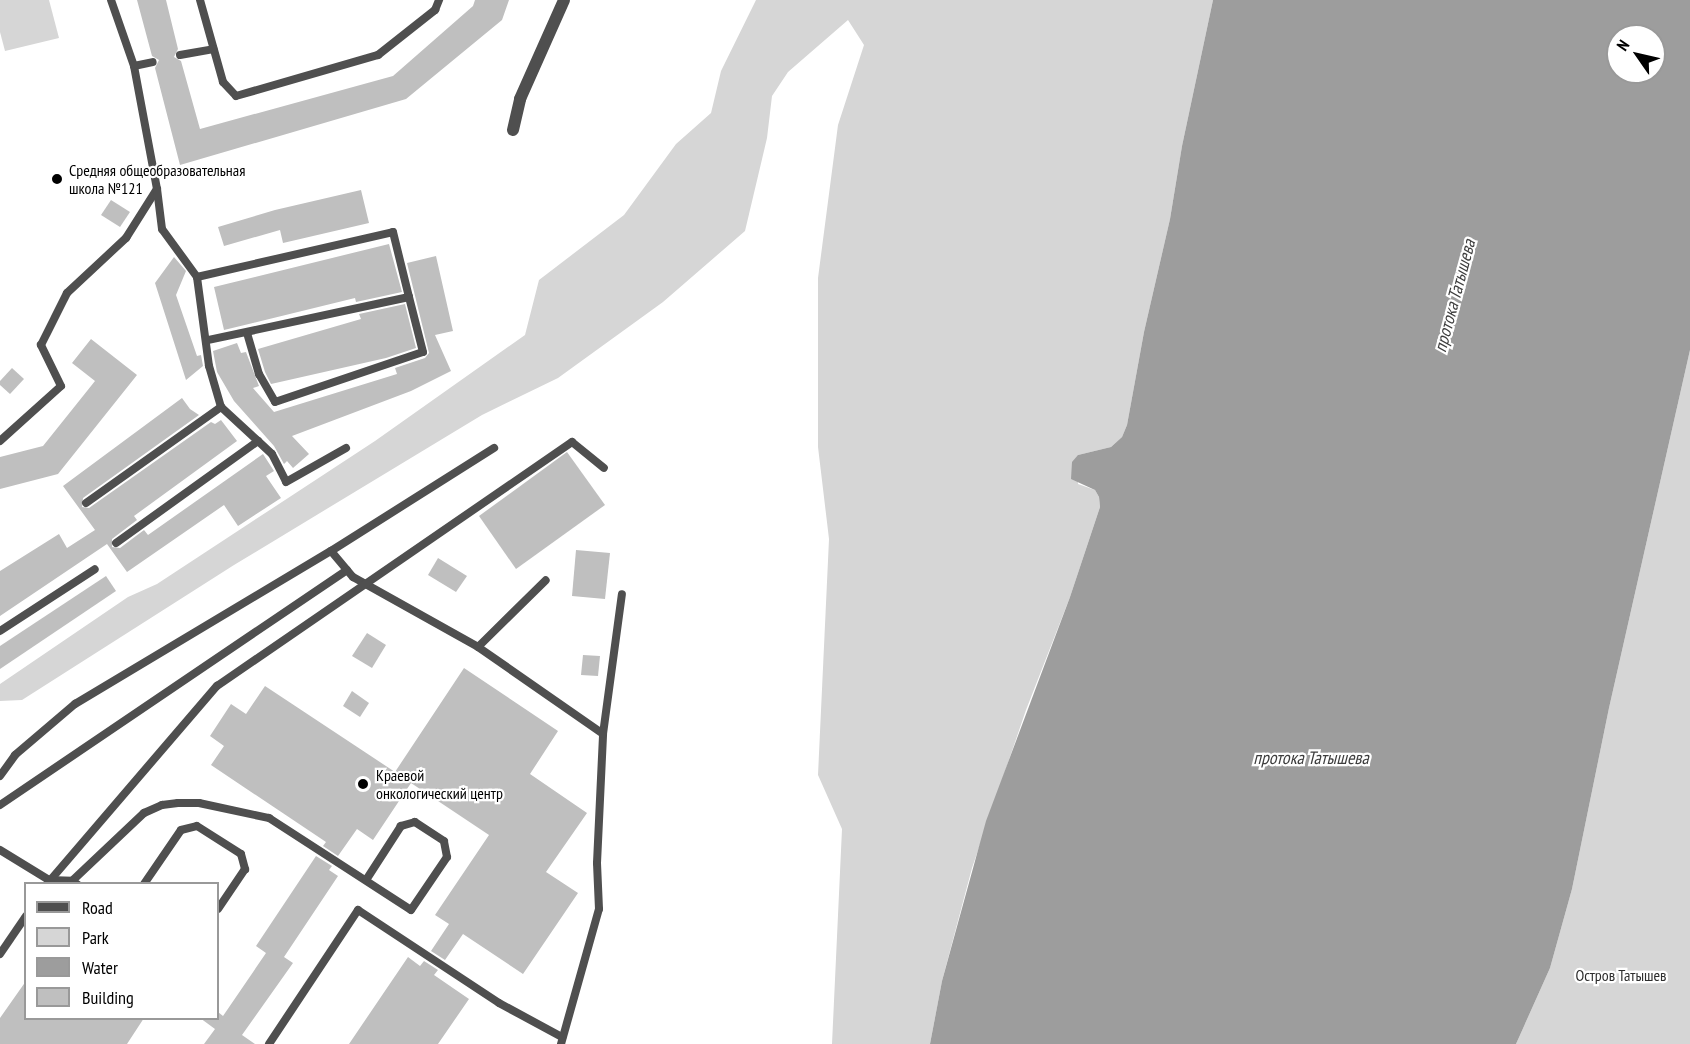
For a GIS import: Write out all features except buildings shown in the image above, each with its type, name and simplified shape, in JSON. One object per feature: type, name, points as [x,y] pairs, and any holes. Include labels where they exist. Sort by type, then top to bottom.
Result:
[{"type":"street","points":[[513,130],[520,99],[564,0]]},
{"type":"lane","points":[[111,0],[134,66],[157,189],[162,229],[197,277],[208,340],[209,366],[222,407],[272,454],[286,482],[346,448]]},
{"type":"lane","points":[[200,0],[223,82],[236,96],[378,55],[435,10],[439,0]]},
{"type":"lane","points":[[180,56],[213,49]]},
{"type":"lane","points":[[134,66],[153,62]]},
{"type":"lane","points":[[0,441],[61,386],[41,345],[67,293],[126,238],[157,189]]},
{"type":"lane","points":[[197,277],[393,232],[423,352],[275,402],[259,374],[247,333]]},
{"type":"lane","points":[[208,340],[409,297]]},
{"type":"lane","points":[[86,503],[222,407]]},
{"type":"lane","points":[[116,543],[258,441]]},
{"type":"lane","points":[[48,882],[217,686],[572,442],[604,468]]},
{"type":"lane","points":[[0,776],[15,755],[75,704],[331,551],[494,448]]},
{"type":"lane","points":[[331,551],[347,570],[366,585],[478,647],[603,734]]},
{"type":"lane","points":[[0,631],[94,569]]},
{"type":"lane","points":[[0,805],[347,570]]},
{"type":"lane","points":[[478,647],[546,580]]},
{"type":"lane","points":[[269,1044],[358,910],[498,1003],[562,1040],[599,909],[597,863],[603,734],[622,594]]},
{"type":"lane","points":[[0,850],[48,882],[75,882],[144,813],[162,805],[199,803],[269,818],[411,910],[447,857],[444,841],[415,822],[401,826],[366,880]]},
{"type":"lane","points":[[145,882],[181,830],[197,826],[241,854],[245,869],[219,908]]},
{"type":"lane","points":[[0,954],[24,919]]},
{"type":"green space","points":[[0,0],[49,0],[59,38],[5,51],[0,32]]},
{"type":"green space","points":[[756,0],[1213,0],[1127,425],[1122,437],[1111,447],[1078,455],[1078,484],[1095,490],[1099,497],[1100,507],[1070,597],[1026,710],[972,868],[942,981],[930,1044],[832,1044],[842,829],[818,775],[829,539],[818,447],[818,278],[838,125],[864,45],[848,20],[788,72],[772,96],[767,138],[745,231],[663,302],[558,378],[482,415],[234,565],[22,700],[0,701],[0,684],[128,597],[157,584],[375,441],[525,335],[539,280],[624,215],[676,144],[711,113],[721,71]]},
{"type":"green space","name":"Остров Татышев","points":[[1690,350],[1690,1044],[1516,1044],[1550,968],[1572,889],[1609,708]]},
{"type":"water","name":"протока Татышева","points":[[1213,0],[1690,0],[1690,350],[1609,708],[1572,889],[1550,968],[1516,1044],[930,1044],[942,981],[986,821],[1070,597],[1100,507],[1099,497],[1095,490],[1071,479],[1072,462],[1078,455],[1111,447],[1122,437],[1127,425],[1144,332],[1170,219],[1182,146]]},
{"type":"place","name":"Средняя общеобразовательная школа №121","points":[[57,179]]},
{"type":"place","name":"Краевой онкологический центр","points":[[363,784]]}]
